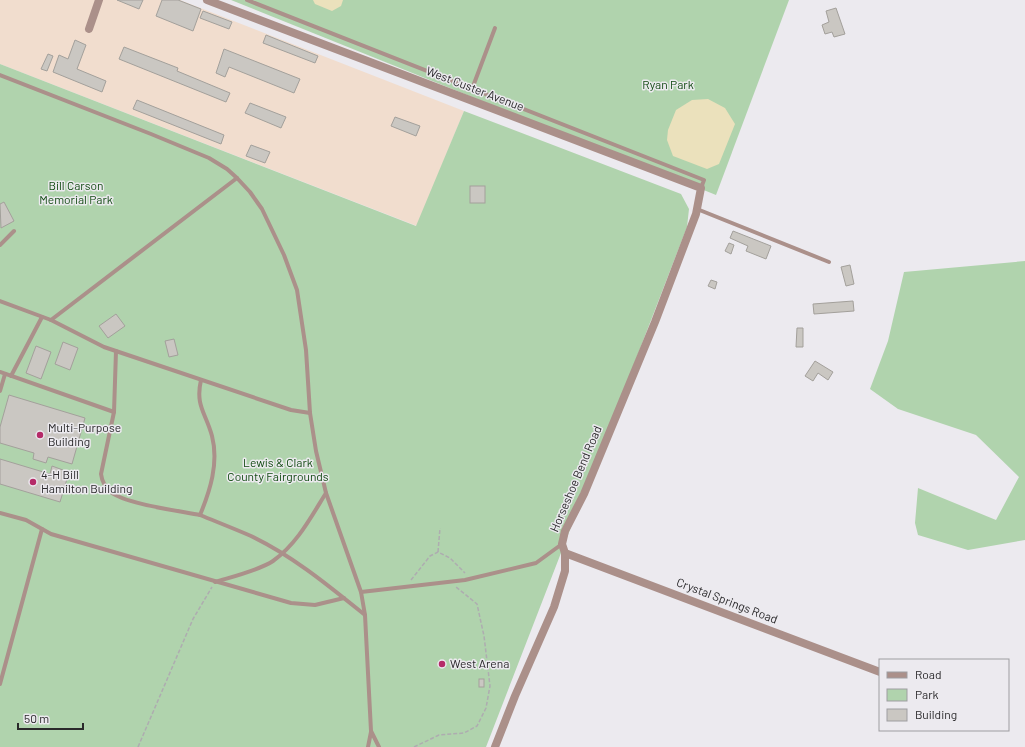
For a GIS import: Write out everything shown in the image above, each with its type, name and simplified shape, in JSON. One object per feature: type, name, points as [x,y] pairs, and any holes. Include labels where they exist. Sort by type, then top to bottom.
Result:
[{"type":"street","points":[[89,29],[99,0]]},
{"type":"street","name":"West Custer Avenue","points":[[207,0],[701,188]]},
{"type":"street","points":[[697,209],[701,188]]},
{"type":"street","name":"Horseshoe Bend Road","points":[[495,747],[515,696],[554,607],[565,571],[565,553],[562,544],[565,531],[584,494],[655,322],[697,209]]},
{"type":"street","name":"Crystal Springs Road","points":[[565,553],[879,672]]},
{"type":"lane","points":[[247,0],[704,180],[701,188]]},
{"type":"lane","points":[[472,88],[495,28]]},
{"type":"lane","points":[[0,75],[209,158],[227,169],[237,178],[250,192],[262,209],[284,255],[297,290],[306,350],[310,413],[316,451],[326,493],[361,592],[365,615],[371,731],[368,747]]},
{"type":"lane","points":[[51,320],[237,178]]},
{"type":"lane","points":[[697,209],[829,262]]},
{"type":"lane","points":[[0,245],[14,231]]},
{"type":"lane","points":[[0,301],[51,320],[104,347],[291,410],[310,413]]},
{"type":"lane","points":[[11,376],[42,317]]},
{"type":"lane","points":[[116,351],[114,412],[101,474],[102,483],[112,493],[127,501],[200,515],[252,537],[300,566],[365,615]]},
{"type":"lane","points":[[0,391],[2,373],[114,412]]},
{"type":"lane","points":[[200,515],[206,502],[214,471],[214,449],[212,436],[199,396],[202,380]]},
{"type":"lane","points":[[215,582],[272,562],[282,554],[307,524],[326,493]]},
{"type":"lane","points":[[0,513],[26,520],[51,534],[291,604],[315,605],[344,598]]},
{"type":"lane","points":[[0,684],[42,529]]},
{"type":"lane","points":[[361,592],[447,582],[536,563],[562,544]]},
{"type":"lane","points":[[371,731],[379,747]]},
{"type":"path","points":[[438,552],[440,528]]},
{"type":"path","points":[[438,552],[450,558],[471,578]]},
{"type":"path","points":[[405,587],[430,556],[438,552]]},
{"type":"path","points":[[138,747],[194,619],[215,582]]},
{"type":"path","points":[[414,747],[439,735],[464,733],[477,726],[486,708],[490,686],[484,636],[477,604],[463,592],[447,582]]},
{"type":"shaded area","points":[[0,0],[180,0],[464,111],[417,226],[0,64]]},
{"type":"green space","name":"Ryan Park","points":[[231,0],[789,0],[716,195]]},
{"type":"green space","name":"Lewis & Clark County Fairgrounds","points":[[0,64],[416,226],[464,111],[681,194],[689,209],[687,227],[486,747],[0,747]]},
{"type":"green space","points":[[1025,261],[1025,540],[968,550],[918,535],[915,523],[918,488],[996,520],[1019,477],[976,435],[898,409],[870,389],[888,341],[904,272]]},
{"type":"sand","points":[[313,0],[343,0],[341,6],[332,11],[315,4]]},
{"type":"sand","points":[[708,99],[725,108],[735,124],[719,164],[707,169],[673,156],[667,140],[668,130],[676,110],[692,100]]},
{"type":"building","points":[[117,0],[143,0],[139,9]]},
{"type":"building","points":[[162,0],[178,0],[201,9],[193,31],[156,16]]},
{"type":"building","points":[[836,8],[845,34],[834,37],[832,32],[825,34],[822,25],[829,22],[826,11]]},
{"type":"building","points":[[203,11],[232,22],[229,29],[200,18]]},
{"type":"building","points":[[266,35],[318,56],[315,63],[263,43]]},
{"type":"building","points":[[75,40],[86,45],[77,69],[106,81],[102,92],[53,72],[59,55],[68,59]]},
{"type":"building","points":[[124,47],[178,68],[177,71],[230,93],[226,102],[119,59]]},
{"type":"building","points":[[224,49],[300,79],[294,93],[229,67],[225,77],[216,73]]},
{"type":"building","points":[[48,54],[53,56],[47,71],[41,69]]},
{"type":"building","points":[[137,100],[224,135],[221,144],[133,109]]},
{"type":"building","points":[[250,103],[286,117],[281,128],[245,113]]},
{"type":"building","points":[[395,117],[420,126],[416,136],[391,126]]},
{"type":"building","points":[[251,145],[270,152],[265,163],[246,156]]},
{"type":"building","points":[[470,186],[485,186],[485,203],[470,203]]},
{"type":"building","points":[[4,202],[14,221],[1,228],[0,204]]},
{"type":"building","points":[[733,231],[771,246],[766,259],[746,251],[748,246],[730,238]]},
{"type":"building","points":[[729,243],[734,245],[731,254],[725,251]]},
{"type":"building","points":[[850,265],[854,284],[846,286],[841,267]]},
{"type":"building","points":[[711,280],[717,282],[715,289],[708,286]]},
{"type":"building","points":[[853,301],[854,311],[814,314],[813,304]]},
{"type":"building","points":[[116,314],[125,326],[108,338],[99,326]]},
{"type":"building","points":[[797,328],[803,328],[803,347],[796,347]]},
{"type":"building","points":[[174,339],[178,355],[169,357],[165,341]]},
{"type":"building","points":[[63,342],[78,348],[70,370],[55,364]]},
{"type":"building","points":[[36,346],[51,352],[41,379],[26,373]]},
{"type":"building","points":[[815,361],[833,372],[828,380],[818,373],[813,381],[805,376]]},
{"type":"building","name":"Multi-Purpose Building","points":[[9,395],[85,418],[72,464],[48,457],[46,463],[33,459],[34,453],[0,443],[0,427]]},
{"type":"building","name":"4-H Bill Hamilton Building","points":[[0,459],[50,474],[52,466],[63,470],[66,473],[64,478],[67,479],[60,502],[0,484]]},
{"type":"building","points":[[479,679],[484,679],[484,687],[479,687]]},
{"type":"place","name":"Multi-Purpose Building","points":[[40,435]]},
{"type":"place","name":"4-H Bill Hamilton Building","points":[[33,482]]},
{"type":"place","name":"West Arena","points":[[442,664]]},
{"type":"park label","name":"Bill Carson Memorial Park","points":[[76,193]]}]
